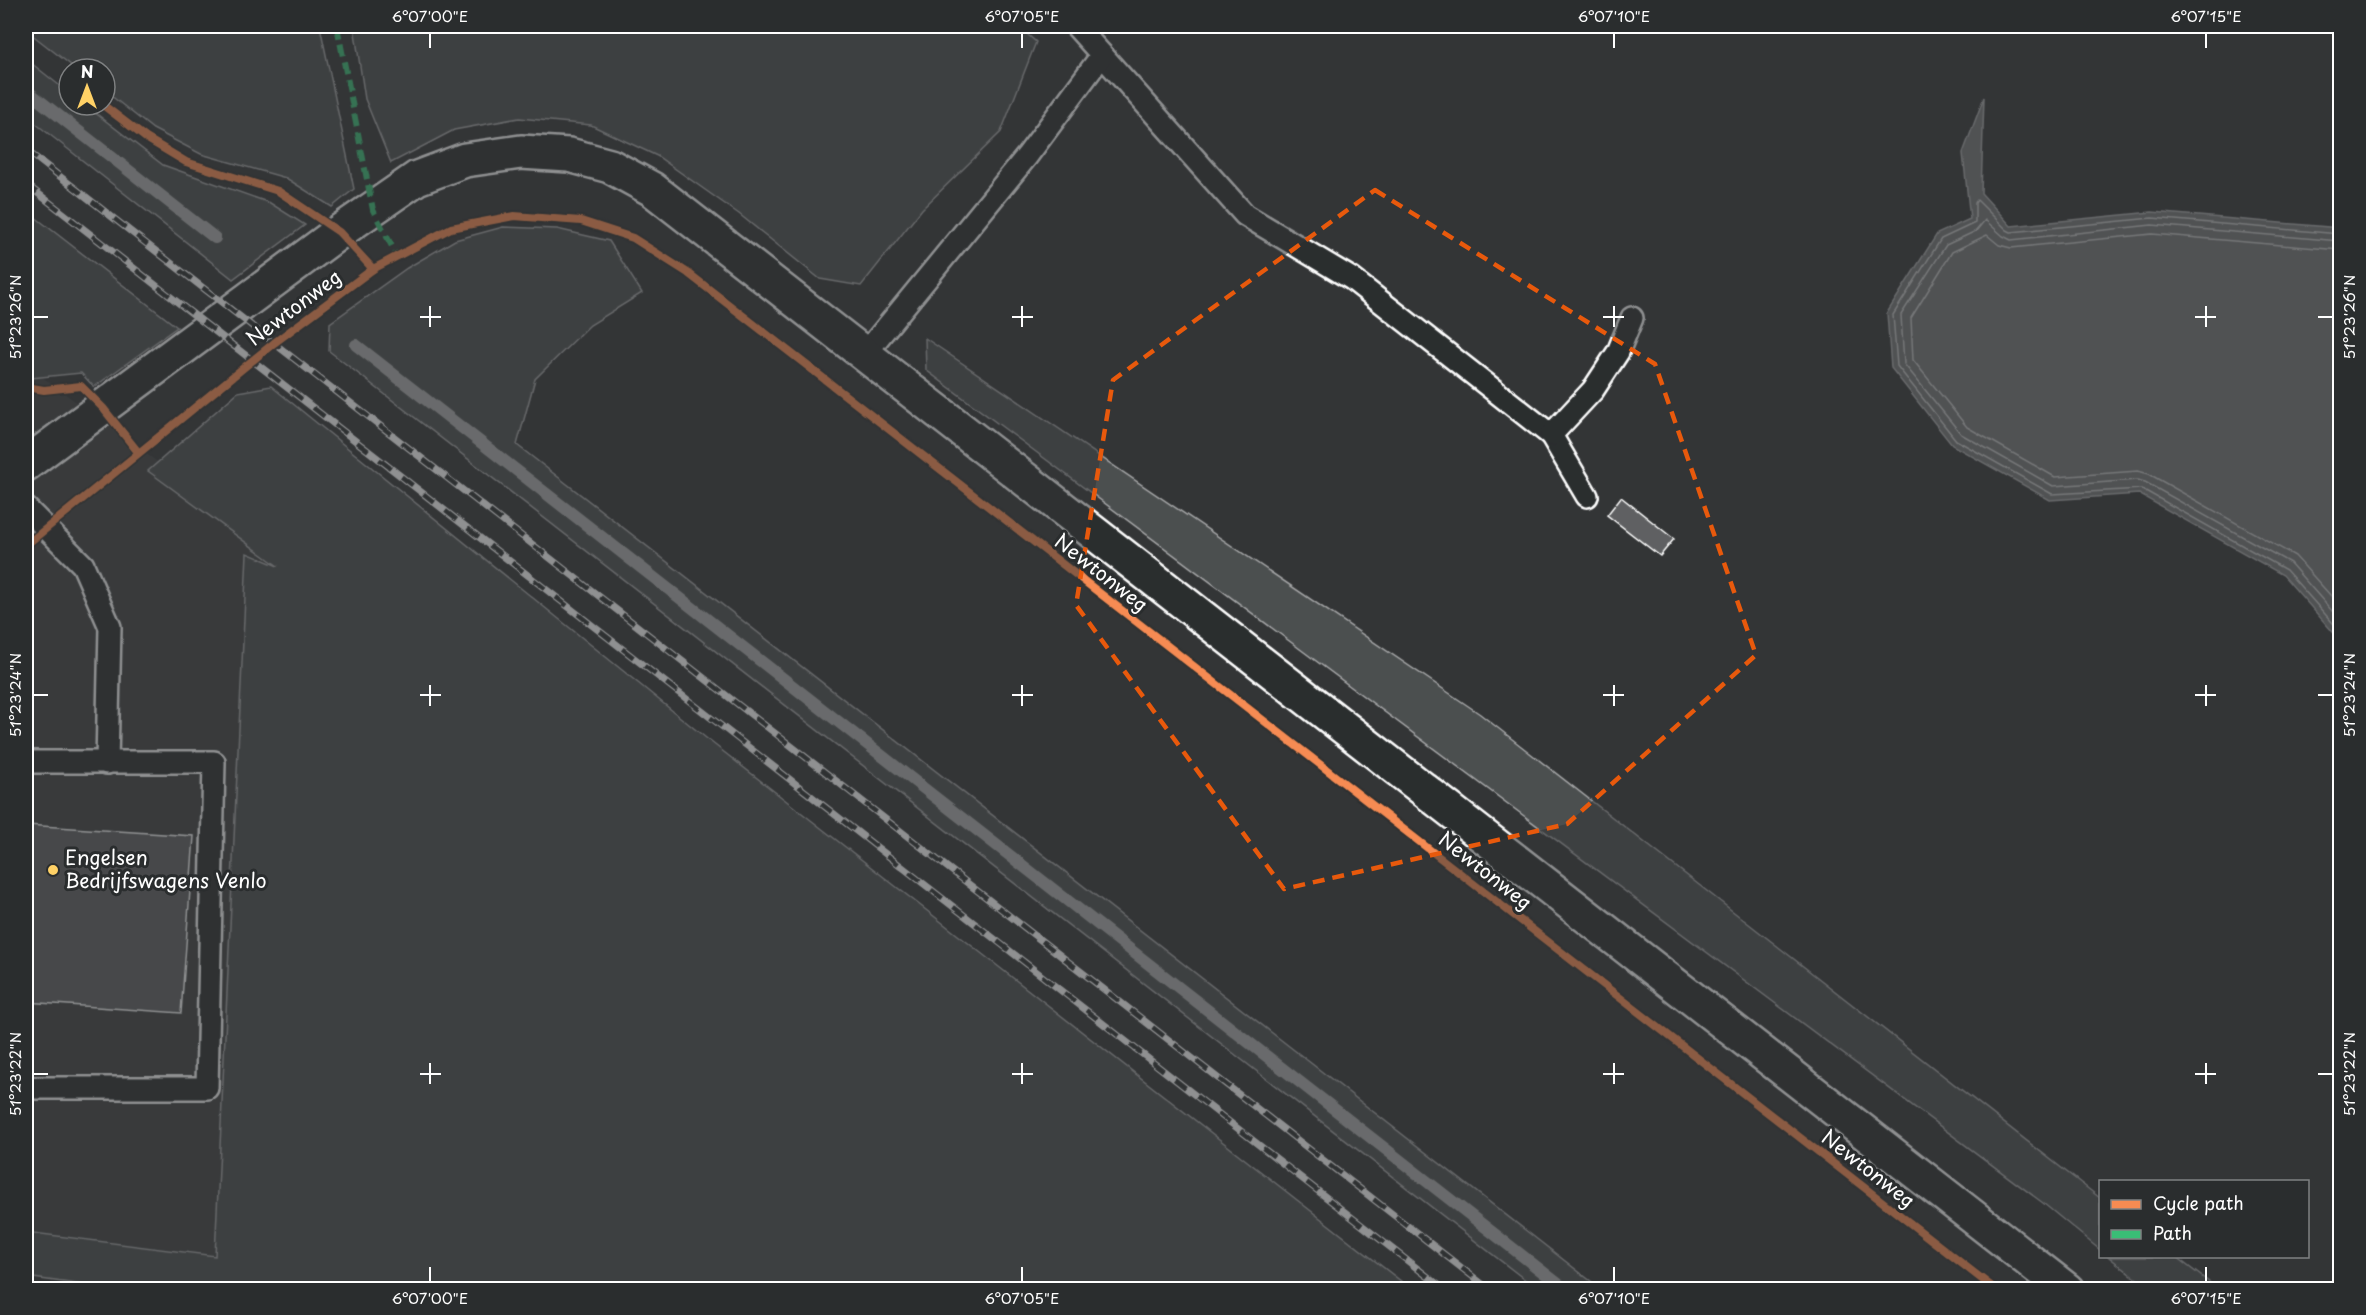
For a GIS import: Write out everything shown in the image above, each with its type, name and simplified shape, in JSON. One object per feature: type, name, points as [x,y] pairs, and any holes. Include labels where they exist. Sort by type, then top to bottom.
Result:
[{"type":"street","name":"Newtonweg","points":[[26,464],[339,232],[417,178],[465,160],[521,152],[568,155],[610,166],[652,189],[2067,1290]]},
{"type":"lane","points":[[1076,26],[1245,215],[1352,279],[1551,435],[1587,496]]},
{"type":"lane","points":[[864,356],[1027,156],[1102,55]]},
{"type":"lane","points":[[1551,435],[1593,390],[1618,352],[1632,318]]},
{"type":"lane","points":[[26,508],[83,565],[110,627],[107,763]]},
{"type":"lane","points":[[26,762],[214,762],[207,1088],[26,1088]]},
{"type":"highlighted area","points":[[1375,190],[1655,364],[1756,655],[1567,824],[1284,889],[1076,605],[1113,380]]},
{"type":"shaded area","points":[[26,26],[320,26],[354,189],[332,207],[286,178],[201,154],[153,129],[117,100],[117,57],[61,57],[26,30]]},
{"type":"shaded area","points":[[354,26],[1018,26],[1036,42],[1001,132],[922,209],[861,286],[820,279],[739,214],[657,156],[591,125],[519,118],[454,130],[391,163],[365,99]]},
{"type":"shaded area","points":[[26,59],[57,84],[57,117],[101,117],[163,165],[270,203],[305,225],[233,279],[26,116]]},
{"type":"shaded area","points":[[26,210],[177,327],[94,387],[81,373],[31,378],[26,374]]},
{"type":"shaded area","points":[[503,227],[557,229],[609,241],[642,293],[590,325],[535,379],[517,445],[1601,1289],[1537,1289],[329,351],[330,323],[407,268],[455,240]]},
{"type":"shaded area","points":[[925,338],[1480,714],[2099,1197],[2099,1249],[2043,1203],[926,370]]},
{"type":"shaded area","points":[[26,365],[278,551],[222,1264],[26,1238]]},
{"type":"shaded area","points":[[271,386],[711,742],[1411,1289],[121,1290],[26,1277],[26,1232],[215,1256],[247,553],[278,566],[148,471],[238,392]]},
{"type":"shaded area","points":[[2110,1258],[2177,1258],[2218,1289],[2150,1289]]},
{"type":"water","points":[[1984,97],[1981,193],[2011,226],[2152,212],[2340,228],[2340,640],[2283,575],[2139,494],[2050,500],[1952,445],[1891,368],[1887,313],[1937,234],[1970,219],[1963,153]]},
{"type":"building","points":[[1621,497],[1674,539],[1660,556],[1607,515]]},
{"type":"building","points":[[26,825],[194,836],[181,1013],[26,1002]]},
{"type":"waterway","points":[[26,90],[215,238]]},
{"type":"waterway","points":[[356,345],[1566,1290]]},
{"type":"railway","points":[[26,150],[1490,1290]]},
{"type":"railway","points":[[26,184],[1445,1290]]},
{"type":"marked path","points":[[337,26],[373,210],[398,258]]},
{"type":"cycle path","points":[[117,116],[146,138],[186,162],[278,191],[339,232],[373,269]]},
{"type":"cycle path","points":[[26,545],[274,343],[373,269],[451,228],[514,216],[581,221],[633,238],[688,273],[1996,1290]]},
{"type":"cycle path","points":[[26,387],[44,390],[81,386],[103,408],[138,452]]},
{"type":"place","name":"Engelsen Bedrijfswagens Venlo","points":[[53,870]]}]
